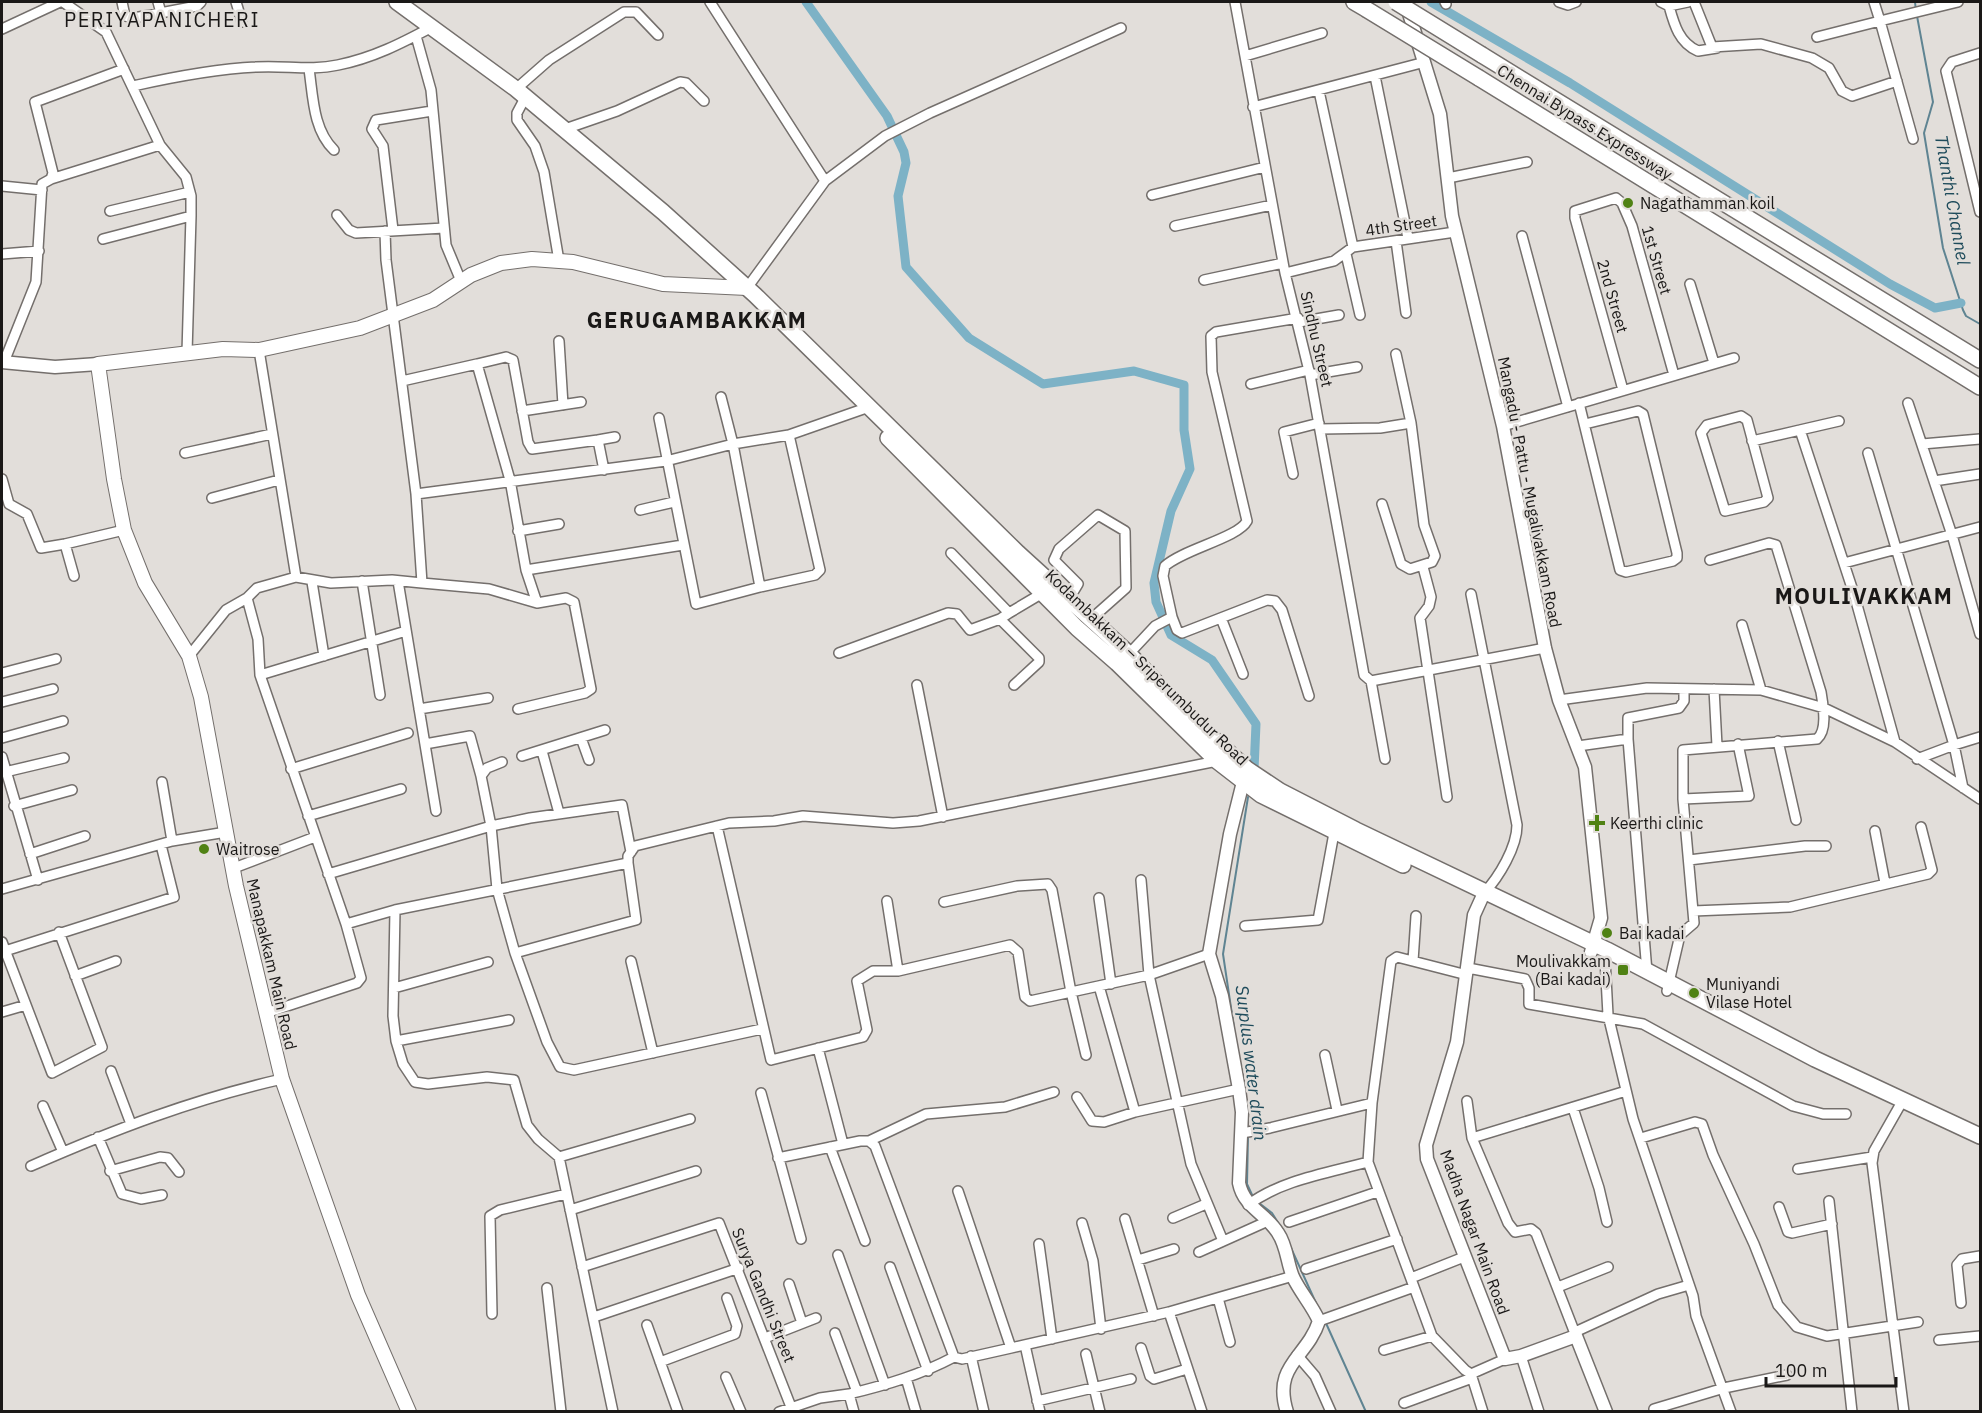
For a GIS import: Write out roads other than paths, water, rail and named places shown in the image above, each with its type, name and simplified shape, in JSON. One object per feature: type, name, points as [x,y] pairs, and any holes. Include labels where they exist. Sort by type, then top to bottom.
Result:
[{"type":"main road","name":"Chennai Bypass Expressway","points":[[1396,2],[1980,360]]},
{"type":"main road","name":"Kodambakkam – Sriperumbudur Road","points":[[407,4],[432,27],[521,92],[565,129],[620,177],[639,203],[739,287],[1049,589],[1077,628],[1123,659],[1188,716],[1260,795],[1334,833],[1482,896],[1647,972],[1668,987]]},
{"type":"main road","name":"Chennai Bypass Expressway","points":[[1360,5],[1980,387]]},
{"type":"main road","points":[[98,364],[223,349],[259,350],[360,328],[433,300],[461,281],[501,263],[532,259],[559,261],[663,284],[739,287]]},
{"type":"main road","name":"Manapakkam Main Road","points":[[98,364],[114,479],[124,530],[145,583],[189,656],[208,725],[226,832],[282,1079],[358,1295],[409,1412]]},
{"type":"main road","name":"Kodambakkam – Sriperumbudur Road","points":[[1049,589],[1069,599],[1090,620],[1217,761],[1280,791],[1482,896]]},
{"type":"main road","name":"Kodambakkam – Sriperumbudur Road","points":[[1600,951],[1980,1145]]},
{"type":"main road","name":"Kodambakkam – Sriperumbudur Road","points":[[1901,1103],[1980,1136]]},
{"type":"street","points":[[2,29],[61,2],[106,32],[160,145],[186,177],[190,192],[192,216],[187,353]]},
{"type":"street","points":[[122,2],[124,14],[128,18],[197,6],[201,2]]},
{"type":"street","points":[[158,2],[161,13]]},
{"type":"street","points":[[236,2],[242,22]]},
{"type":"street","points":[[710,2],[825,181]]},
{"type":"street","name":"Sindhu Street","points":[[1235,2],[1285,273],[1310,372],[1364,675],[1371,681],[1384,759]]},
{"type":"street","name":"Mangadu - Pattu - Mugalivakkam Road","points":[[1406,2],[1440,114],[1455,232],[1503,426],[1545,648],[1559,700],[1585,767],[1601,918],[1600,951]]},
{"type":"street","points":[[1559,2],[1568,5],[1576,2]]},
{"type":"street","points":[[1688,2],[1665,4],[1686,44],[1698,51],[1761,44],[1812,58],[1829,68],[1842,91],[1852,96],[1897,81]]},
{"type":"street","points":[[1694,2],[1709,42],[1717,48]]},
{"type":"street","points":[[1875,2],[1912,139]]},
{"type":"street","points":[[1817,37],[1958,2]]},
{"type":"street","points":[[559,261],[544,172],[536,146],[517,120],[521,92],[549,60],[624,12],[636,12],[658,35]]},
{"type":"street","points":[[133,86],[191,73],[257,66],[309,69],[354,62],[387,50],[432,27]]},
{"type":"street","points":[[739,287],[825,181],[885,136],[900,127],[1121,28]]},
{"type":"street","points":[[1245,56],[1322,33]]},
{"type":"street","points":[[416,36],[428,76],[446,245],[461,281]]},
{"type":"street","points":[[1980,53],[1952,62],[1946,71],[1980,212]]},
{"type":"street","points":[[1253,107],[1425,62]]},
{"type":"street","points":[[51,179],[53,173],[35,102],[124,69]]},
{"type":"street","points":[[309,69],[320,130],[326,142],[334,150]]},
{"type":"street","points":[[1375,76],[1408,238]]},
{"type":"street","points":[[565,129],[617,111],[680,82],[686,83],[704,101]]},
{"type":"street","points":[[1319,91],[1360,315]]},
{"type":"street","points":[[422,583],[416,494],[394,316],[383,146],[372,129],[376,120],[432,111]]},
{"type":"street","points":[[98,364],[55,366],[3,362],[36,282],[42,184],[51,179],[160,145]]},
{"type":"street","points":[[1448,178],[1527,162]]},
{"type":"street","points":[[1152,195],[1265,167]]},
{"type":"street","points":[[2,186],[42,190]]},
{"type":"street","points":[[110,211],[190,192]]},
{"type":"street","name":"1st Street","points":[[1575,211],[1616,198],[1622,203],[1641,256],[1674,375]]},
{"type":"street","points":[[1175,226],[1272,206]]},
{"type":"street","name":"2nd Street","points":[[1575,211],[1575,218],[1623,390]]},
{"type":"street","points":[[337,215],[349,230],[356,233],[444,228]]},
{"type":"street","points":[[103,239],[192,216]]},
{"type":"street","name":"4th Street","points":[[1285,273],[1334,261],[1349,250],[1408,238],[1455,232]]},
{"type":"street","points":[[1522,236],[1568,407]]},
{"type":"street","points":[[1396,241],[1406,313]]},
{"type":"street","points":[[2,254],[39,251]]},
{"type":"street","points":[[1204,280],[1283,263]]},
{"type":"street","points":[[1690,284],[1714,363]]},
{"type":"street","points":[[1309,696],[1279,604],[1267,600],[1182,633],[1177,630],[1170,618],[1163,576],[1165,566],[1187,552],[1239,530],[1247,521],[1212,372],[1211,336],[1216,332],[1339,315]]},
{"type":"street","points":[[559,341],[563,405]]},
{"type":"street","points":[[259,350],[296,577]]},
{"type":"street","points":[[1382,504],[1401,564],[1410,569],[1423,567],[1432,562],[1435,556],[1424,525],[1411,423],[1396,354]]},
{"type":"street","points":[[402,381],[511,357],[528,442],[532,449],[615,437]]},
{"type":"street","points":[[1503,426],[1734,358]]},
{"type":"street","points":[[477,364],[510,480],[526,570],[537,603]]},
{"type":"street","points":[[1251,384],[1310,372],[1357,367]]},
{"type":"street","points":[[721,397],[733,444],[760,587]]},
{"type":"street","points":[[522,411],[580,402]]},
{"type":"street","points":[[1580,403],[1585,424],[1620,570],[1626,572],[1673,561],[1677,558],[1677,553],[1643,414],[1638,411],[1585,424]]},
{"type":"street","points":[[1908,403],[1952,535],[1980,634]]},
{"type":"street","points":[[416,494],[666,461],[733,444],[789,435],[865,408]]},
{"type":"street","points":[[1741,416],[1747,420],[1752,441],[1768,498],[1764,502],[1725,511],[1701,433],[1707,425],[1741,416]]},
{"type":"street","points":[[659,418],[696,604],[815,575],[820,570],[789,435]]},
{"type":"street","points":[[1752,441],[1839,421]]},
{"type":"street","points":[[1293,474],[1284,432],[1320,426],[1380,428],[1411,423]]},
{"type":"street","points":[[1800,430],[1844,563],[1895,742]]},
{"type":"street","points":[[185,453],[272,434]]},
{"type":"street","points":[[1922,444],[1980,439]]},
{"type":"street","points":[[598,440],[604,470]]},
{"type":"street","points":[[1868,453],[1898,548],[1964,788]]},
{"type":"street","points":[[1934,481],[1980,474]]},
{"type":"street","points":[[2,479],[9,504],[27,514],[41,548],[124,530]]},
{"type":"street","points":[[212,498],[279,480]]},
{"type":"street","points":[[640,510],[674,502]]},
{"type":"street","points":[[1069,599],[1078,584],[1054,560],[1059,549],[1098,515],[1125,531],[1126,588],[1090,620]]},
{"type":"street","points":[[518,531],[559,524]]},
{"type":"street","points":[[1844,563],[1980,527]]},
{"type":"street","points":[[1668,987],[1680,935],[1694,923],[1683,800],[1683,750],[1820,737],[1824,708],[1776,545],[1769,543],[1710,560]]},
{"type":"street","points":[[65,544],[74,576]]},
{"type":"street","points":[[526,570],[683,545]]},
{"type":"street","points":[[951,554],[1009,613]]},
{"type":"street","points":[[1423,567],[1431,597],[1429,606],[1420,618],[1426,670],[1447,796]]},
{"type":"street","points":[[189,656],[226,610],[257,588],[296,577],[312,582],[398,581],[489,589],[537,603],[566,598],[574,602],[592,684],[589,692],[518,709]]},
{"type":"street","points":[[398,581],[436,811]]},
{"type":"street","points":[[312,582],[324,656]]},
{"type":"street","points":[[362,582],[380,695]]},
{"type":"street","points":[[839,653],[948,612],[957,614],[970,630],[1000,619],[1049,589]]},
{"type":"street","points":[[1472,594],[1517,825],[1517,836],[1493,882],[1482,896]]},
{"type":"street","points":[[247,597],[258,639],[260,675],[346,924],[361,978],[357,983],[266,1013]]},
{"type":"street","points":[[1123,659],[1155,626],[1170,618]]},
{"type":"street","points":[[1221,618],[1243,674]]},
{"type":"street","points":[[1000,619],[1039,660],[1014,685]]},
{"type":"street","points":[[1742,625],[1761,690]]},
{"type":"street","points":[[260,675],[406,632]]},
{"type":"street","points":[[1371,681],[1545,648]]},
{"type":"street","points":[[2,673],[56,659]]},
{"type":"street","points":[[917,685],[943,817]]},
{"type":"street","points":[[1559,700],[1647,688],[1761,690],[1824,708],[1895,742],[1917,759],[1980,799]]},
{"type":"street","points":[[2,702],[53,689]]},
{"type":"street","points":[[1647,972],[1628,718],[1678,708],[1684,701],[1684,689]]},
{"type":"street","points":[[1714,689],[1717,746]]},
{"type":"street","points":[[419,709],[488,698]]},
{"type":"street","points":[[2,738],[63,721]]},
{"type":"street","points":[[522,756],[605,729]]},
{"type":"street","points":[[291,769],[408,733]]},
{"type":"street","points":[[425,744],[469,735],[481,776],[491,826],[497,889],[515,953],[547,1042],[560,1067],[574,1070],[762,1029]]},
{"type":"street","points":[[1917,759],[1980,737]]},
{"type":"street","points":[[581,738],[589,760]]},
{"type":"street","points":[[1578,746],[1628,739]]},
{"type":"street","points":[[1778,741],[1796,820]]},
{"type":"street","points":[[1683,800],[1749,796],[1738,744]]},
{"type":"street","points":[[542,751],[559,813]]},
{"type":"street","points":[[2,757],[14,806],[38,880]]},
{"type":"street","points":[[5,772],[64,758]]},
{"type":"street","points":[[515,953],[636,920],[628,864],[635,846],[717,826],[818,815],[892,823],[943,817],[1217,761]]},
{"type":"street","points":[[481,776],[487,768],[502,762]]},
{"type":"street","points":[[1244,775],[1209,954],[1230,1033],[1246,1132],[1239,1183],[1241,1195],[1253,1202],[1281,1236],[1293,1276],[1322,1319]]},
{"type":"street","points":[[162,782],[172,842]]},
{"type":"street","points":[[308,816],[401,789]]},
{"type":"street","points":[[14,806],[72,790]]},
{"type":"street","points":[[328,874],[491,826],[559,813],[592,811],[622,805],[631,852]]},
{"type":"street","points":[[717,826],[771,1060],[859,1039],[866,1034],[857,981],[873,971],[898,971],[1010,945],[1018,952],[1027,1000],[1040,1000],[1149,975],[1209,954]]},
{"type":"street","points":[[1693,911],[1790,907],[1928,874],[1932,870],[1921,827]]},
{"type":"street","points":[[1875,831],[1885,884]]},
{"type":"street","points":[[2,889],[172,842],[226,832]]},
{"type":"street","points":[[1245,926],[1318,920],[1334,833]]},
{"type":"street","points":[[30,854],[85,836]]},
{"type":"street","points":[[234,868],[315,837]]},
{"type":"street","points":[[59,932],[102,1047],[52,1073],[3,947],[174,897],[161,845]]},
{"type":"street","points":[[1689,860],[1805,846],[1826,846]]},
{"type":"street","points":[[346,924],[395,910],[628,864]]},
{"type":"street","points":[[1141,880],[1149,975],[1176,1104],[1191,1164],[1223,1241]]},
{"type":"street","points":[[944,902],[1017,886],[1048,884],[1052,890],[1071,992],[1086,1055]]},
{"type":"street","name":"Madha Nagar Main Road","points":[[1482,896],[1474,915],[1468,972],[1452,1065],[1426,1145],[1427,1159],[1505,1359]]},
{"type":"street","points":[[1099,898],[1111,984]]},
{"type":"street","points":[[887,901],[898,971]]},
{"type":"street","points":[[395,910],[396,1041],[403,1064],[415,1082],[429,1084],[487,1077],[514,1080],[527,1125],[538,1139],[559,1157],[613,1412]]},
{"type":"street","points":[[1413,961],[1416,916]]},
{"type":"street","points":[[1600,951],[1608,1016],[1626,1091],[1700,1326],[1731,1412]]},
{"type":"street","points":[[1483,1412],[1471,1376],[1432,1336],[1397,1239],[1377,1192],[1368,1162],[1372,1103],[1390,964],[1397,957],[1468,972],[1526,979],[1529,988],[1529,1004],[1577,1014],[1608,1016],[1653,1028],[1793,1106],[1823,1114],[1845,1114]]},
{"type":"street","points":[[75,976],[116,961]]},
{"type":"street","points":[[631,961],[653,1053]]},
{"type":"street","points":[[394,988],[488,962]]},
{"type":"street","points":[[1099,986],[1135,1112]]},
{"type":"street","points":[[2,1012],[26,1005]]},
{"type":"street","points":[[396,1041],[509,1020]]},
{"type":"street","points":[[818,1048],[843,1144]]},
{"type":"street","points":[[1325,1055],[1336,1110]]},
{"type":"street","points":[[111,1071],[131,1124]]},
{"type":"street","points":[[31,1166],[131,1124],[218,1094],[282,1079]]},
{"type":"street","points":[[1077,1096],[1095,1123],[1239,1089]]},
{"type":"street","points":[[1472,1138],[1626,1091]]},
{"type":"street","points":[[778,1158],[843,1144],[869,1141],[926,1114],[1005,1107],[1054,1092]]},
{"type":"street","points":[[761,1093],[801,1239]]},
{"type":"street","points":[[1467,1101],[1472,1138],[1508,1223],[1515,1232],[1534,1229],[1582,1345],[1606,1412]]},
{"type":"street","points":[[1246,1132],[1372,1103]]},
{"type":"street","points":[[1901,1103],[1872,1157],[1904,1412]]},
{"type":"street","points":[[43,1106],[63,1152]]},
{"type":"street","points":[[1573,1108],[1599,1188],[1607,1222]]},
{"type":"street","points":[[559,1157],[690,1119]]},
{"type":"street","points":[[1641,1138],[1695,1122],[1702,1124],[1713,1155],[1754,1244],[1778,1305],[1797,1327],[1827,1336],[1918,1322]]},
{"type":"street","points":[[98,1137],[110,1171],[122,1194],[130,1198],[141,1199],[162,1196]]},
{"type":"street","points":[[869,1141],[878,1152],[954,1357]]},
{"type":"street","points":[[830,1147],[865,1241]]},
{"type":"street","points":[[110,1171],[160,1157],[168,1158],[179,1172]]},
{"type":"street","points":[[1798,1169],[1872,1157]]},
{"type":"street","points":[[1253,1202],[1293,1183],[1368,1162]]},
{"type":"street","points":[[570,1210],[696,1171]]},
{"type":"street","points":[[958,1191],[1011,1348]]},
{"type":"street","points":[[1289,1222],[1377,1192]]},
{"type":"street","points":[[492,1314],[490,1216],[494,1212],[566,1194]]},
{"type":"street","points":[[1829,1201],[1852,1412]]},
{"type":"street","points":[[1173,1218],[1206,1204]]},
{"type":"street","points":[[1779,1207],[1785,1226],[1792,1233],[1832,1224]]},
{"type":"street","points":[[1125,1220],[1154,1316]]},
{"type":"street","points":[[1199,1252],[1268,1221]]},
{"type":"street","name":"Surya Gandhi Street","points":[[582,1267],[719,1223],[739,1269],[792,1409]]},
{"type":"street","points":[[1082,1223],[1093,1261],[1101,1329]]},
{"type":"street","points":[[1306,1269],[1397,1239]]},
{"type":"street","points":[[1039,1244],[1052,1339]]},
{"type":"street","points":[[1138,1260],[1174,1249]]},
{"type":"street","points":[[838,1255],[885,1385]]},
{"type":"street","points":[[1961,1304],[1957,1264],[1962,1259],[1980,1256]]},
{"type":"street","points":[[1287,1412],[1282,1394],[1285,1374],[1322,1319],[1413,1282],[1464,1257]]},
{"type":"street","points":[[890,1267],[928,1371]]},
{"type":"street","points":[[1558,1287],[1608,1267]]},
{"type":"street","points":[[594,1317],[739,1269]]},
{"type":"street","points":[[779,1412],[885,1385],[928,1371],[954,1357],[962,1359],[1101,1329],[1293,1276]]},
{"type":"street","points":[[789,1284],[802,1323]]},
{"type":"street","points":[[1404,1403],[1471,1376],[1505,1359],[1521,1356],[1576,1334],[1658,1294],[1689,1286]]},
{"type":"street","points":[[547,1288],[561,1412]]},
{"type":"street","points":[[660,1362],[735,1334],[737,1326],[727,1298]]},
{"type":"street","points":[[1218,1298],[1230,1342]]},
{"type":"street","points":[[1168,1312],[1202,1412]]},
{"type":"street","points":[[765,1338],[816,1318]]},
{"type":"street","points":[[647,1325],[678,1412]]},
{"type":"street","points":[[835,1333],[853,1393],[854,1412]]},
{"type":"street","points":[[1384,1350],[1432,1336]]},
{"type":"street","points":[[1939,1340],[1980,1336]]},
{"type":"street","points":[[1025,1345],[1040,1412]]},
{"type":"street","points":[[1141,1348],[1149,1376],[1154,1379],[1187,1369]]},
{"type":"street","points":[[1086,1354],[1100,1412]]},
{"type":"street","points":[[971,1356],[984,1412]]},
{"type":"street","points":[[1297,1356],[1315,1376],[1331,1412]]},
{"type":"street","points":[[1521,1356],[1539,1412]]},
{"type":"street","points":[[1654,1409],[1724,1388],[1787,1375]]},
{"type":"street","points":[[726,1377],[741,1412]]},
{"type":"street","points":[[906,1378],[916,1412]]},
{"type":"street","points":[[1037,1401],[1131,1379]]},
{"type":"waterway","points":[[806,2],[887,116],[904,152],[906,163],[898,196],[906,267],[969,338],[1043,384],[1134,371],[1184,385],[1184,430],[1190,469],[1171,511],[1154,583],[1156,602],[1171,635],[1212,660],[1256,724],[1254,770]]},
{"type":"waterway","points":[[1431,2],[1570,83],[1890,284],[1935,308],[1961,303]]},
{"type":"waterway","name":"Thanthi Channel","points":[[1915,2],[1916,11]]},
{"type":"waterway","name":"Thanthi Channel","points":[[1917,16],[1933,102],[1924,133],[1943,248],[1963,310],[1966,316],[1980,324]]},
{"type":"waterway","name":"Surplus water drain","points":[[1234,1028],[1223,954],[1248,797]]},
{"type":"waterway","name":"Surplus water drain","points":[[1248,1135],[1247,1184],[1254,1199]]},
{"type":"waterway","name":"Surplus water drain","points":[[1259,1203],[1272,1213],[1282,1229]]},
{"type":"waterway","name":"Surplus water drain","points":[[1291,1248],[1316,1303]]},
{"type":"waterway","name":"Surplus water drain","points":[[1325,1321],[1366,1412]]},
{"type":"place","name":"Nagathamman koil","points":[[1628,203]]},
{"type":"place","name":"Keerthi clinic","points":[[1597,823]]},
{"type":"place","name":"Waitrose","points":[[204,849]]},
{"type":"place","name":"Bai kadai","points":[[1607,933]]},
{"type":"place","name":"Moulivakkam (Bai kadai)","points":[[1623,970]]},
{"type":"place","name":"Muniyandi Vilase Hotel","points":[[1694,993]]},
{"type":"district","name":"PERIYAPANICHERI","points":[[162,20]]},
{"type":"district","name":"GERUGAMBAKKAM","points":[[697,320]]},
{"type":"district","name":"MOULIVAKKAM","points":[[1864,596]]}]
